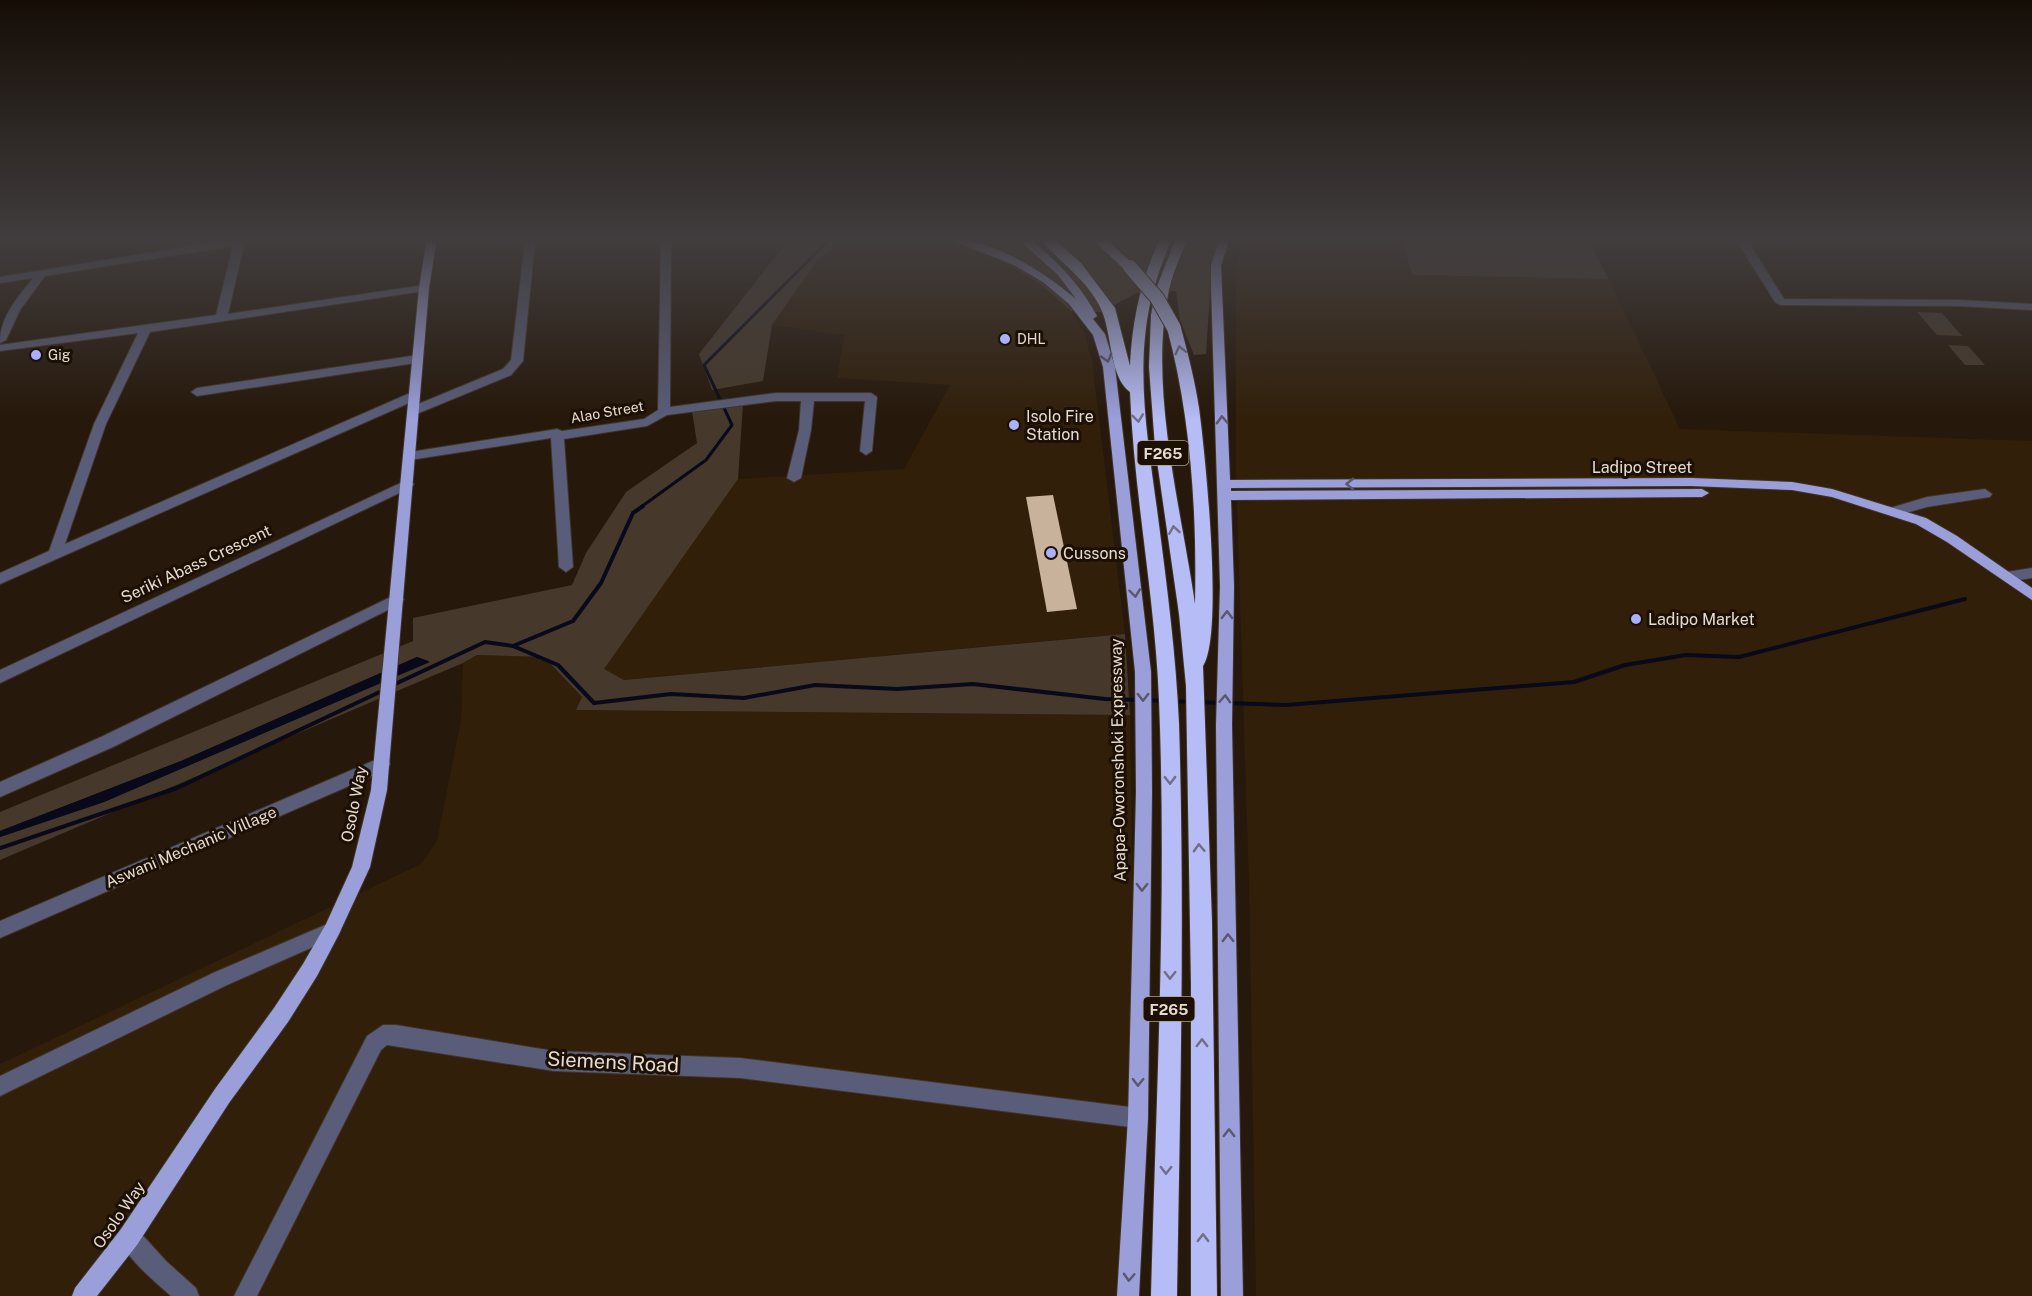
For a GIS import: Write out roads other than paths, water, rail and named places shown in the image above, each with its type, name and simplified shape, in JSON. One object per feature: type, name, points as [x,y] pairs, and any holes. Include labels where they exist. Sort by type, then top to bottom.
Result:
[{"type":"highway","points":[[1101,298],[1108,308],[1123,367],[1135,392]]},
{"type":"highway","name":"F265","points":[[1144,298],[1138,326],[1135,392],[1167,671],[1169,722],[1170,938],[1164,1296]]},
{"type":"highway","points":[[1158,298],[1174,328],[1181,349],[1194,424],[1204,586],[1202,641],[1194,671]]},
{"type":"highway","name":"F265","points":[[1160,298],[1154,359],[1170,505],[1194,671],[1200,864],[1204,1296]]},
{"type":"main road","name":"Osolo Way","points":[[83,1296],[129,1237],[222,1096],[281,1016],[332,930],[361,867],[375,815],[382,764],[423,298]]},
{"type":"main road","name":"Apapa-Oworonshoki Expressway","points":[[1068,298],[1099,334],[1114,396],[1120,478],[1143,672],[1138,1118],[1128,1296]]},
{"type":"main road","points":[[1083,298],[1099,334]]},
{"type":"main road","points":[[1217,298],[1225,490],[1224,725],[1232,1296]]},
{"type":"main road","name":"Ladipo Street","points":[[1225,490],[1691,482],[1792,486],[1832,493],[1921,521],[1952,538],[2032,595]]},
{"type":"main road","name":"Ladipo Street","points":[[1225,490],[1699,493],[1798,497],[1835,501],[1875,512],[1920,532],[1946,546],[2032,606]]},
{"type":"street","points":[[0,340],[23,298]]},
{"type":"street","points":[[220,318],[225,298]]},
{"type":"street","points":[[0,348],[353,298]]},
{"type":"street","points":[[415,410],[507,372],[513,367],[520,350],[525,298]]},
{"type":"street","name":"Alao Street","points":[[410,456],[551,433],[558,436],[647,422],[664,412],[665,298]]},
{"type":"street","points":[[1779,298],[1781,302],[1959,303],[2032,307]]},
{"type":"street","points":[[55,554],[100,423],[147,329]]},
{"type":"street","points":[[197,392],[418,358]]},
{"type":"street","points":[[0,579],[414,396]]},
{"type":"street","points":[[664,412],[776,396],[871,397],[866,451]]},
{"type":"street","points":[[794,478],[805,430],[808,396]]},
{"type":"street","points":[[558,436],[566,567]]},
{"type":"street","name":"Seriki Abass Crescent","points":[[0,676],[407,484]]},
{"type":"street","points":[[1895,511],[1928,502],[1985,494]]},
{"type":"street","points":[[2006,577],[2032,573]]},
{"type":"street","points":[[0,790],[107,742],[397,599]]},
{"type":"street","name":"Aswani Mechanic Village","points":[[0,930],[382,764]]},
{"type":"street","points":[[0,1086],[220,979],[332,930]]},
{"type":"street","name":"Siemens Road","points":[[246,1296],[374,1043],[383,1035],[396,1035],[554,1061],[740,1068],[1138,1118]]},
{"type":"street","points":[[129,1237],[188,1296]]},
{"type":"water","points":[[417,657],[430,662],[104,802],[0,837],[0,831],[181,761]]},
{"type":"waterway","points":[[641,507],[706,460],[732,425],[704,365],[771,298]]},
{"type":"waterway","points":[[513,646],[573,621],[601,583],[633,513],[643,506]]},
{"type":"waterway","points":[[1227,703],[1286,705],[1574,682],[1625,665],[1686,655],[1739,657],[1965,599]]},
{"type":"waterway","points":[[393,685],[485,642],[513,646]]},
{"type":"waterway","points":[[513,646],[558,665],[594,703],[671,694],[744,698],[815,685],[897,689],[973,684],[1105,699],[1139,700]]},
{"type":"waterway","points":[[0,848],[177,788],[384,690]]},
{"type":"waterway","points":[[1146,700],[1163,701]]},
{"type":"waterway","points":[[1173,701],[1190,702]]},
{"type":"waterway","points":[[1200,702],[1220,703]]},
{"type":"place","name":"DHL","points":[[1005,339]]},
{"type":"place","name":"Gig","points":[[36,355]]},
{"type":"place","name":"Isolo Fire Station","points":[[1014,425]]},
{"type":"place","name":"Cussons","points":[[1051,553]]},
{"type":"place","name":"Ladipo Market","points":[[1636,619]]}]
